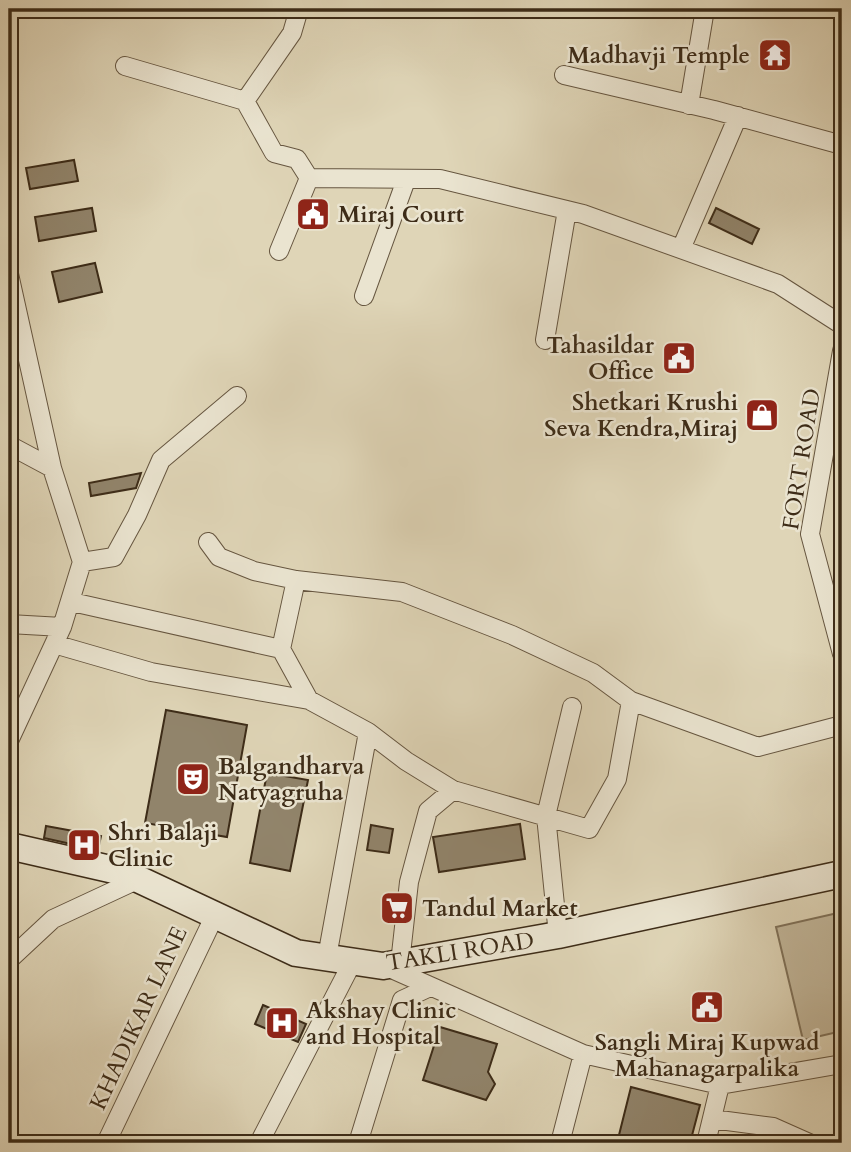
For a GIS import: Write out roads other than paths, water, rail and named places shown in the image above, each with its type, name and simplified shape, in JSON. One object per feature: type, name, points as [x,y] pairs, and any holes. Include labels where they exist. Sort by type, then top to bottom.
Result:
[{"type":"main road","name":"TAKLI ROAD","points":[[9,846],[123,872],[296,953],[392,964],[558,935],[842,874]]},
{"type":"street","points":[[245,101],[292,33],[299,9]]},
{"type":"street","points":[[689,105],[705,9]]},
{"type":"street","points":[[125,66],[245,101],[274,153],[297,159],[309,177]]},
{"type":"street","points":[[564,75],[738,116],[842,145]]},
{"type":"street","points":[[681,249],[738,116]]},
{"type":"street","points":[[309,177],[440,179],[567,210],[778,284],[842,325]]},
{"type":"street","points":[[279,251],[309,177]]},
{"type":"street","points":[[364,296],[406,180]]},
{"type":"street","points":[[545,340],[567,210]]},
{"type":"street","points":[[9,274],[51,468],[82,562],[72,602],[9,741]]},
{"type":"street","name":"FORT ROAD","points":[[842,351],[810,534],[842,654]]},
{"type":"street","points":[[82,562],[114,557],[137,515],[161,460],[237,396]]},
{"type":"street","points":[[9,445],[51,468]]},
{"type":"street","points":[[208,542],[219,557],[254,571],[296,580],[402,592],[512,635],[593,673],[631,701],[758,747],[842,725]]},
{"type":"street","points":[[296,580],[281,649],[309,700]]},
{"type":"street","points":[[72,602],[281,649]]},
{"type":"street","points":[[9,624],[58,636],[151,672],[309,700],[368,732],[406,761],[453,790],[590,829],[617,779],[631,701]]},
{"type":"street","points":[[558,935],[546,817],[572,708]]},
{"type":"street","points":[[327,957],[368,732]]},
{"type":"street","points":[[453,790],[428,811],[409,882],[392,964],[430,987],[583,1054],[720,1085],[842,1064]]},
{"type":"street","points":[[9,960],[53,919],[139,879]]},
{"type":"street","name":"KHADIKAR LANE","points":[[106,1143],[215,915]]},
{"type":"street","points":[[259,1143],[353,961]]},
{"type":"street","points":[[358,1143],[402,1000],[430,987]]},
{"type":"street","points":[[560,1143],[583,1054]]},
{"type":"street","points":[[706,1143],[720,1085]]},
{"type":"street","points":[[712,1119],[773,1128],[809,1143]]},
{"type":"place","name":"Madhavji Temple","points":[[775,55]]},
{"type":"place","name":"Miraj Court","points":[[313,214]]},
{"type":"place","name":"Tahasildar Office","points":[[679,358]]},
{"type":"place","name":"Shetkari Krushi Seva Kendra,Miraj","points":[[762,415]]},
{"type":"place","name":"Balgandharva Natyagruha","points":[[193,779]]},
{"type":"place","name":"Shri Balaji Clinic","points":[[84,845]]},
{"type":"place","name":"Tandul Market","points":[[397,908]]},
{"type":"place","name":"Sangli Miraj Kupwad Mahanagarpalika","points":[[707,1007]]},
{"type":"place","name":"Akshay Clinic and Hospital","points":[[282,1023]]}]
